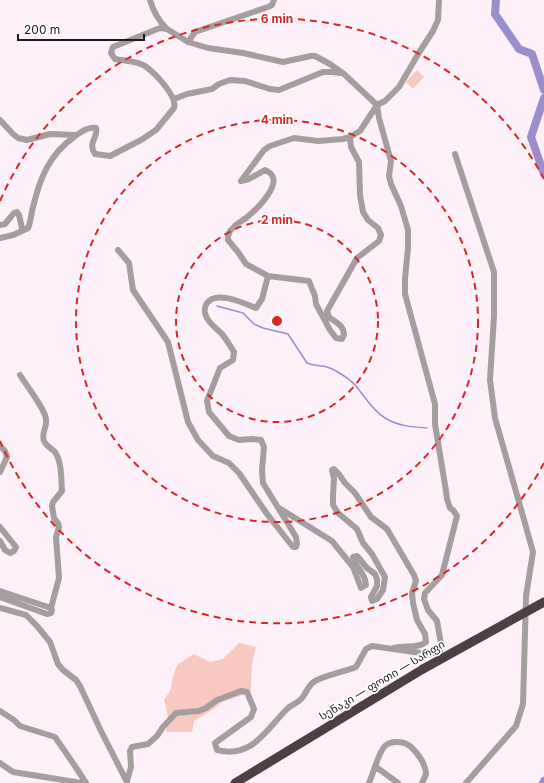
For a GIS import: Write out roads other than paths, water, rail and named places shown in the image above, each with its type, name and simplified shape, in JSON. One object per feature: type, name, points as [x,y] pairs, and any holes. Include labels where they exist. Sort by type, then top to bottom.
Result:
[{"type":"highway","name":"სენაკი — ფოთი — სარფი","points":[[235,783],[423,669],[544,602]]},
{"type":"street","points":[[127,782],[131,767],[130,751],[132,747],[148,744],[157,736],[176,713],[199,712],[217,700],[241,691],[247,692],[254,709],[251,717],[215,744],[217,750],[224,752],[236,751],[255,744],[262,738],[289,708],[301,699],[313,682],[356,667],[366,649],[372,646],[422,653],[435,653],[440,651],[441,644],[437,621],[428,610],[424,599],[425,593],[442,575],[457,516],[450,508],[447,499],[435,424],[435,404],[405,294],[404,279],[408,248],[408,230],[389,176],[391,161],[379,118],[378,105],[344,74],[316,56],[283,62],[249,54],[208,48],[188,42],[167,29],[160,22],[150,0]]},
{"type":"street","points":[[188,42],[195,32],[268,7],[272,5],[274,0]]},
{"type":"street","points":[[350,137],[351,146],[359,162],[360,195],[363,212],[368,220],[378,228],[381,235],[379,241],[358,258],[327,311],[328,317],[341,325],[343,329],[344,335],[342,338],[336,338],[316,304],[315,296],[309,281],[268,276],[246,264],[228,240],[229,233],[234,226],[260,206],[272,188],[274,181],[272,175],[265,170],[249,179],[241,181],[256,158],[270,146],[294,138],[318,141],[350,137],[360,131],[378,105],[385,101],[399,87],[433,31],[438,20],[438,0]]},
{"type":"street","points":[[0,238],[14,235],[28,228],[37,190],[47,165],[59,150],[76,135],[86,129],[96,128],[96,133],[92,142],[93,152],[95,154],[110,156],[141,140],[156,130],[174,108],[176,104],[171,93],[145,66],[115,59],[111,53],[114,47],[121,43],[160,28],[167,29]]},
{"type":"street","points":[[174,99],[186,94],[206,91],[230,80],[245,81],[270,89],[279,90],[323,72],[344,74]]},
{"type":"street","points":[[0,120],[18,138],[27,140],[50,134],[76,135]]},
{"type":"street","points":[[455,154],[494,272],[494,316],[490,380],[495,418],[522,508],[533,552],[526,596],[523,704],[516,726],[466,783]]},
{"type":"street","points":[[0,225],[5,224],[14,213],[17,212],[24,230]]},
{"type":"street","points":[[118,250],[129,263],[134,290],[168,342],[188,422],[198,440],[213,456],[228,463],[239,473],[293,547],[298,544],[296,537],[263,483],[262,470],[264,447],[261,440],[239,440],[229,436],[209,412],[207,401],[220,368],[233,360],[234,352],[207,318],[205,305],[209,300],[216,297],[236,300],[256,308],[262,299],[268,276]]},
{"type":"street","points":[[0,597],[47,614],[51,613],[59,578],[56,537],[58,523],[54,518],[52,506],[53,502],[62,491],[58,459],[43,440],[42,434],[47,421],[44,412],[20,375]]},
{"type":"street","points":[[0,446],[5,451],[7,457],[0,472]]},
{"type":"street","points":[[279,508],[332,541],[353,567],[361,588],[366,586],[365,576],[354,561],[354,557],[357,556],[367,568],[375,574],[377,585],[371,597],[372,601],[377,599],[383,590],[385,577],[372,554],[363,543],[357,529],[338,513],[333,505],[332,495],[334,479],[332,470],[334,469],[337,471],[345,483],[356,493],[371,517],[387,529],[414,575],[416,581],[412,593],[413,603],[417,620],[426,637],[426,642],[418,647],[403,646],[391,648]]},
{"type":"street","points":[[0,527],[16,547],[14,551],[10,553],[5,550],[0,541]]},
{"type":"street","points":[[0,591],[51,608]]},
{"type":"street","points":[[0,608],[26,615],[45,635],[50,642],[58,664],[76,680],[80,686],[127,782]]},
{"type":"street","points":[[0,711],[20,726],[55,736],[86,783]]},
{"type":"street","points":[[369,783],[376,767],[380,751],[386,745],[395,741],[411,746],[423,763],[426,775],[422,783]]},
{"type":"street","points":[[0,763],[13,772],[82,783]]},
{"type":"street","points":[[376,767],[398,783]]},
{"type":"waterway","points":[[496,0],[495,14],[519,49],[532,54],[544,90]]},
{"type":"waterway","points":[[544,98],[531,137],[544,174]]},
{"type":"waterway","points":[[217,306],[243,313],[254,324],[263,328],[288,334],[307,363],[328,367],[347,378],[356,386],[373,408],[390,421],[411,427],[427,428]]}]
